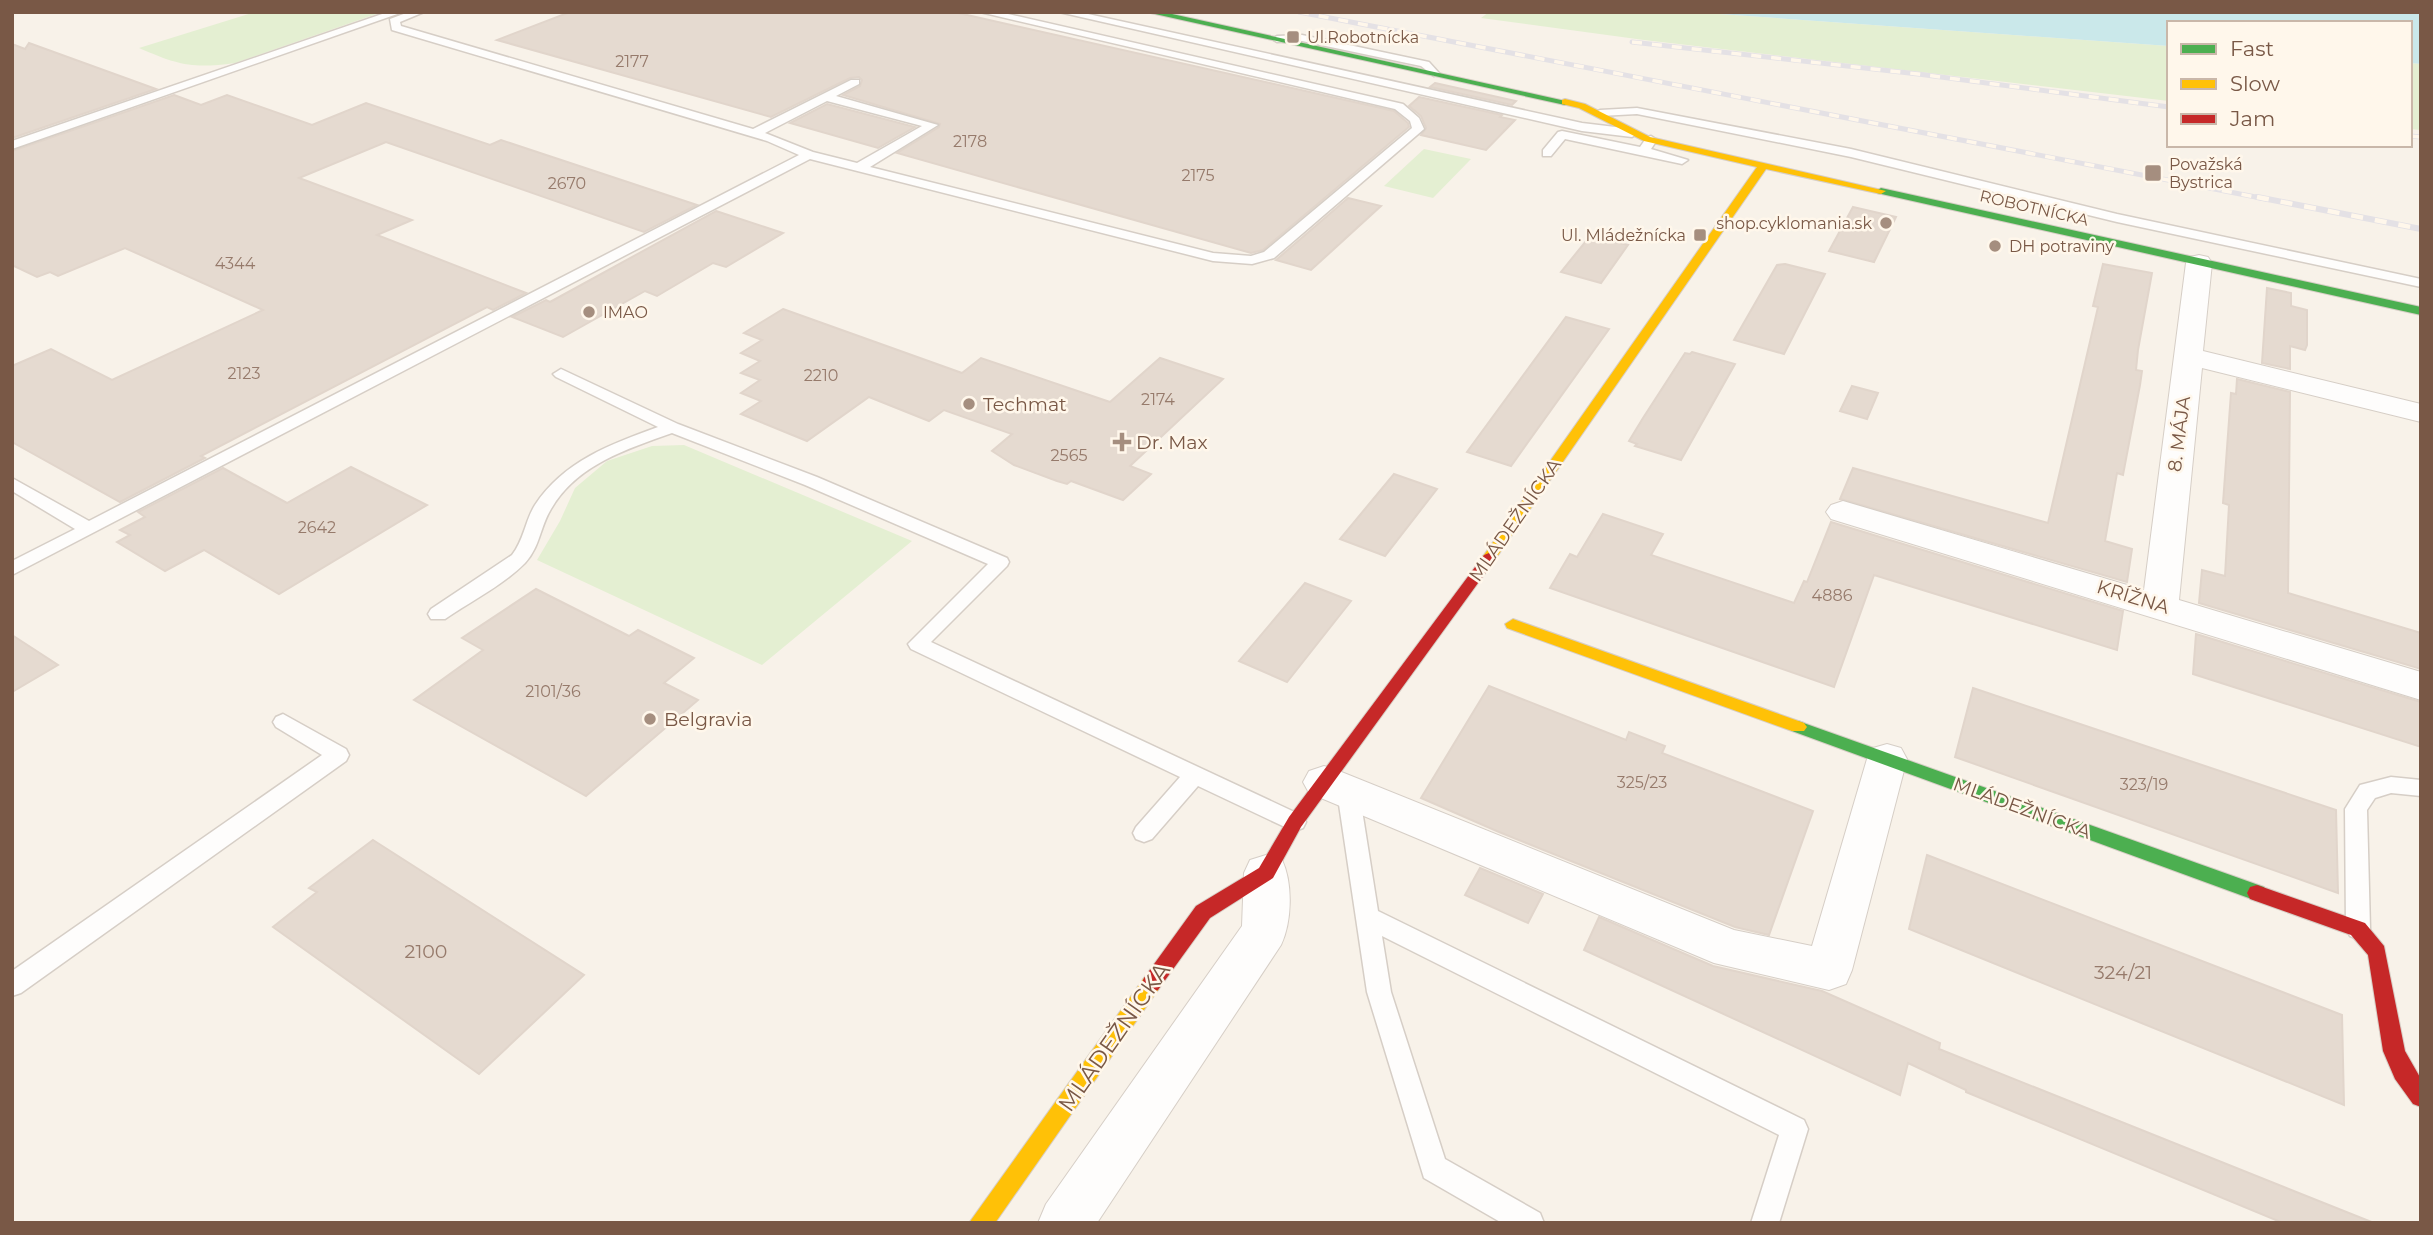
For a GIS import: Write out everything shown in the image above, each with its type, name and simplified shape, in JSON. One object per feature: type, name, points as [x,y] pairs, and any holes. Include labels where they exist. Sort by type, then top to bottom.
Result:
[{"type":"street","name":"ROBOTNÍCKA","points":[[1150,12],[1581,106],[1600,113],[1647,146],[1763,166],[2421,310]]},
{"type":"street","name":"MLÁDEŽNÍCKA","points":[[1065,1223],[1265,931],[1266,873],[1294,822],[1336,787],[1457,604],[1763,166]]},
{"type":"street","name":"8. MÁJA","points":[[2160,605],[2199,262]]},
{"type":"street","points":[[2188,356],[2421,413]]},
{"type":"street","name":"KRÍŽNA","points":[[1843,512],[2160,605],[2421,686]]},
{"type":"street","name":"MLÁDEŽNÍCKA","points":[[1513,624],[2358,929]]},
{"type":"street","points":[[1336,787],[1730,949],[1829,970],[1887,759]]},
{"type":"street","name":"MLÁDEŽNÍCKA","points":[[981,1223],[1203,912],[1266,873]]},
{"type":"street","points":[[2358,929],[2377,952],[2394,1051],[2403,1072],[2421,1097]]},
{"type":"lane","points":[[12,145],[398,12]]},
{"type":"lane","points":[[419,12],[394,21],[396,28],[755,133],[809,155],[1213,257],[1252,260],[1269,255],[1418,129],[1415,120],[1399,106],[985,12]]},
{"type":"lane","points":[[1064,12],[1582,127],[1632,133]]},
{"type":"lane","points":[[755,133],[855,82]]},
{"type":"lane","points":[[826,97],[932,125],[860,167]]},
{"type":"lane","points":[[1600,113],[1637,111],[1851,153],[2117,218],[2421,283]]},
{"type":"lane","points":[[1547,153],[1562,135],[1647,146],[1682,160]]},
{"type":"lane","points":[[12,569],[809,155]]},
{"type":"lane","points":[[561,374],[672,427],[811,481],[1000,562],[918,644],[1294,822]]},
{"type":"lane","points":[[438,614],[518,559],[534,537],[542,508],[566,481],[593,457],[672,427]]},
{"type":"lane","points":[[12,482],[89,529]]},
{"type":"lane","points":[[12,985],[338,755],[283,722]]},
{"type":"lane","points":[[1144,833],[1195,775]]},
{"type":"lane","points":[[2358,929],[2356,809],[2368,791],[2392,785],[2421,788]]},
{"type":"lane","points":[[1336,787],[1367,917],[1379,992],[1434,1168],[1530,1223]]},
{"type":"lane","points":[[1367,917],[1794,1129],[1765,1223]]},
{"type":"green space","points":[[255,12],[382,12],[235,63],[207,66],[185,64],[139,48]]},
{"type":"green space","points":[[1489,12],[1691,12],[2167,46],[2167,101],[1644,40],[1481,18]]},
{"type":"green space","points":[[2412,63],[2421,64],[2421,130],[2412,129]]},
{"type":"green space","points":[[1424,149],[1471,159],[1433,198],[1384,186]]},
{"type":"green space","points":[[684,445],[912,541],[762,665],[537,560],[560,521],[575,488],[607,461],[652,446]]},
{"type":"water","points":[[1691,12],[2421,12],[2421,64],[2412,63],[2412,21],[2167,21],[2167,46]]},
{"type":"building","points":[[570,12],[954,12],[1394,111],[1409,127],[1263,250],[1251,253],[897,153],[940,124],[843,95],[860,86],[862,80],[859,77],[850,78],[771,117],[497,40]]},
{"type":"building","points":[[29,43],[156,89],[12,138],[12,44],[25,49]]},
{"type":"building","points":[[1435,83],[1516,101],[1512,105],[1430,87]]},
{"type":"building","points":[[174,95],[201,105],[227,95],[312,125],[366,103],[490,145],[501,140],[697,205],[644,232],[386,142],[299,178],[412,220],[377,235],[526,293],[493,310],[487,307],[201,456],[205,458],[120,502],[12,442],[12,366],[51,349],[112,380],[263,310],[125,248],[58,276],[50,272],[37,277],[12,265],[12,151]]},
{"type":"building","points":[[1419,97],[1515,120],[1486,150],[1421,135],[1426,128],[1421,116],[1409,106]]},
{"type":"building","points":[[827,104],[915,127],[878,148],[790,123]]},
{"type":"building","points":[[1348,198],[1381,206],[1311,270],[1276,260]]},
{"type":"building","points":[[1853,207],[1896,217],[1874,262],[1829,251]]},
{"type":"building","points":[[716,211],[783,233],[726,267],[713,263],[657,296],[645,291],[563,337],[512,317],[546,300],[550,302]]},
{"type":"building","points":[[1590,236],[1628,245],[1601,283],[1561,272]]},
{"type":"building","points":[[1785,264],[1825,274],[1784,354],[1734,340],[1777,265]]},
{"type":"building","points":[[2103,264],[2152,273],[2138,350],[2136,370],[2142,371],[2140,385],[2123,475],[2117,473],[2105,541],[2132,549],[2127,582],[1840,499],[1853,468],[2048,523],[2098,307],[2093,306]]},
{"type":"building","points":[[2267,288],[2291,293],[2291,306],[2307,310],[2307,345],[2305,350],[2290,346],[2290,369],[2262,363]]},
{"type":"building","points":[[783,309],[962,373],[981,358],[1110,402],[1160,358],[1223,379],[1130,466],[1151,474],[1123,500],[1071,481],[1067,484],[1014,465],[992,451],[1012,434],[944,410],[929,421],[869,397],[807,441],[741,414],[761,401],[741,393],[760,380],[741,373],[760,361],[741,353],[762,340],[744,333]]},
{"type":"building","points":[[1566,317],[1609,329],[1511,466],[1467,452]]},
{"type":"building","points":[[1692,352],[1735,364],[1681,460],[1635,446],[1637,444],[1629,441],[1685,353]]},
{"type":"building","points":[[2237,379],[2290,392],[2288,593],[2421,633],[2421,669],[2199,603],[2202,570],[2225,576],[2229,505],[2223,503],[2231,393],[2236,394]]},
{"type":"building","points":[[1852,386],[1878,393],[1867,419],[1840,411]]},
{"type":"building","points":[[351,467],[427,505],[279,594],[204,550],[165,571],[117,542],[130,535],[120,530],[145,517],[138,512],[223,468],[287,503]]},
{"type":"building","points":[[1394,474],[1437,489],[1385,556],[1340,539]]},
{"type":"building","points":[[1603,514],[1663,534],[1651,555],[1794,603],[1804,581],[1807,582],[1831,522],[2123,611],[2117,650],[1874,575],[1834,687],[1550,588],[1570,554],[1577,557]]},
{"type":"building","points":[[1305,583],[1351,601],[1287,682],[1239,661]]},
{"type":"building","points":[[536,589],[629,636],[638,630],[694,658],[664,683],[698,700],[586,796],[414,700],[483,650],[462,638]]},
{"type":"building","points":[[2196,634],[2421,702],[2421,747],[2193,674]]},
{"type":"building","points":[[12,635],[58,665],[12,692]]},
{"type":"building","points":[[1489,686],[1626,740],[1629,732],[1665,746],[1662,753],[1813,811],[1769,935],[1735,927],[1421,798]]},
{"type":"building","points":[[1973,688],[2336,810],[2338,893],[1955,757]]},
{"type":"building","points":[[373,840],[584,975],[479,1074],[273,927],[317,892],[309,888]]},
{"type":"building","points":[[1927,855],[2342,1015],[2344,1105],[1909,929]]},
{"type":"building","points":[[1480,868],[1543,894],[1528,923],[1465,895]]},
{"type":"building","points":[[1599,917],[1713,966],[1822,991],[1940,1043],[1939,1049],[2374,1223],[2283,1223],[1966,1092],[1908,1063],[1900,1095],[1584,950]]},
{"type":"railway","points":[[1299,12],[2266,199]]},
{"type":"railway","points":[[1632,42],[1918,74],[2167,107]]},
{"type":"railway","points":[[2412,136],[2421,137]]},
{"type":"railway","points":[[2257,197],[2421,229]]},
{"type":"traffic: fast","points":[[1150,12],[1565,102]]},
{"type":"traffic: fast","points":[[1881,191],[2421,311]]},
{"type":"traffic: fast","points":[[1798,727],[2257,893]]},
{"type":"traffic: slow","points":[[1565,102],[1582,106],[1647,139],[1881,191]]},
{"type":"traffic: slow","points":[[1489,558],[1763,166]]},
{"type":"traffic: slow","points":[[1513,624],[1798,727]]},
{"type":"traffic: slow","points":[[981,1223],[1151,984]]},
{"type":"traffic: jam","points":[[1151,984],[1203,912],[1266,873],[1295,822],[1489,558]]},
{"type":"traffic: jam","points":[[2257,893],[2358,929],[2377,952],[2394,1051],[2403,1072],[2421,1097]]},
{"type":"place","name":"Ul.Robotnícka","points":[[1293,37]]},
{"type":"place","name":"Považská Bystrica","points":[[2153,173]]},
{"type":"place","name":"shop.cyklomania.sk","points":[[1886,223]]},
{"type":"place","name":"Ul. Mládežnícka","points":[[1700,235]]},
{"type":"place","name":"DH potraviny","points":[[1995,246]]},
{"type":"place","name":"IMAO","points":[[589,312]]},
{"type":"place","name":"Techmat","points":[[969,404]]},
{"type":"place","name":"Dr. Max","points":[[1122,442]]},
{"type":"place","name":"Belgravia","points":[[650,719]]}]
